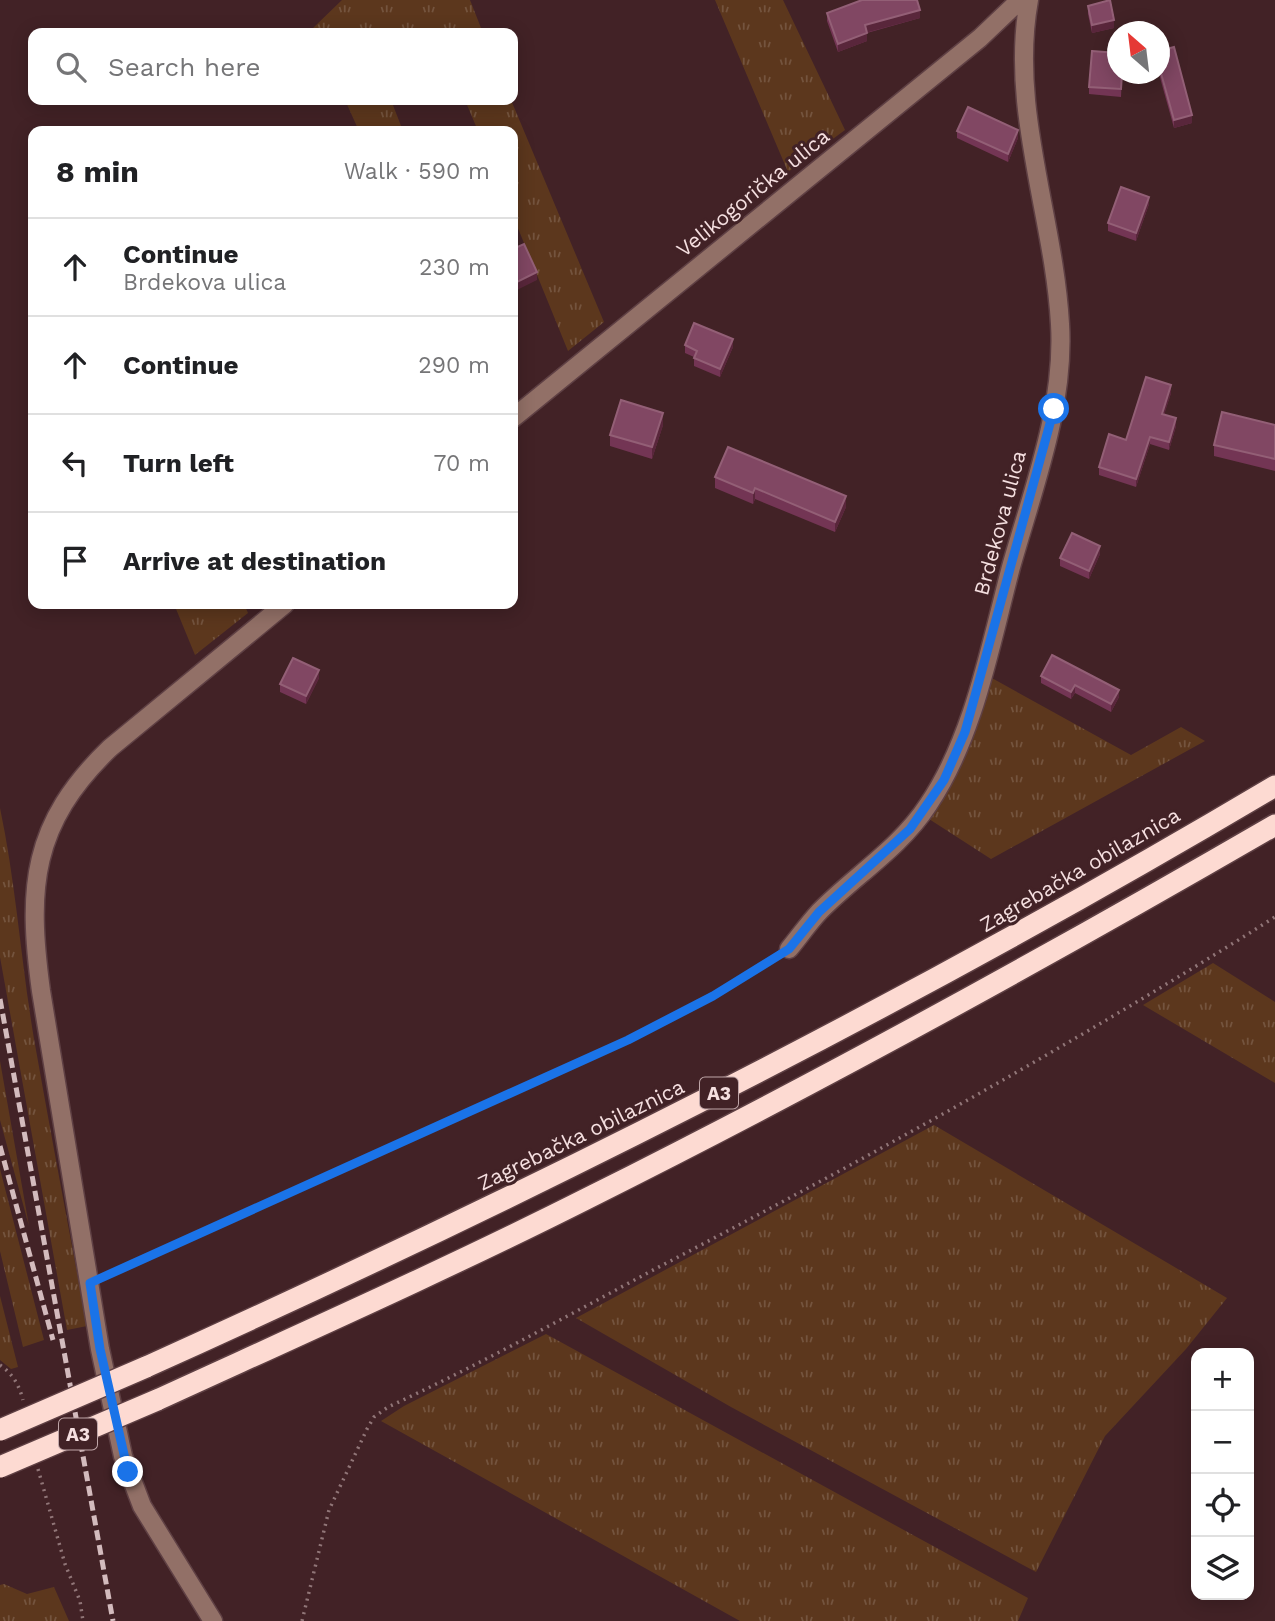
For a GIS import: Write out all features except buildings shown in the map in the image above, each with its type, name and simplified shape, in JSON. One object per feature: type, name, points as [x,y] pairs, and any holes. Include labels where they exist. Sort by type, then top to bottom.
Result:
[{"type":"highway","name":"Zagrebačka obilaznica","points":[[0,1430],[287,1303],[567,1170],[716,1095],[986,952],[1275,786]]},
{"type":"highway","name":"A3","points":[[0,1467],[157,1400],[445,1267],[734,1124],[1002,981],[1275,825]]},
{"type":"street","name":"Velikogorička ulica","points":[[518,414],[980,38],[1020,0]]},
{"type":"street","name":"Brdekova ulica","points":[[789,949],[819,912],[910,829],[944,780],[965,732],[1054,409],[1060,364],[1060,326],[1057,283],[1023,74],[1029,0]]},
{"type":"street","points":[[214,1621],[142,1506],[128,1472],[100,1349],[41,991],[34,943],[35,881],[54,821],[86,771],[110,748],[279,609]]},
{"type":"path","points":[[302,1621],[329,1510],[374,1417],[388,1407],[574,1313],[930,1121],[1140,1001],[1275,917]]},
{"type":"path","points":[[90,1283],[628,1040],[713,996],[789,949]]},
{"type":"path","points":[[0,1365],[8,1370],[17,1382],[24,1408]]},
{"type":"path","points":[[36,1459],[65,1564],[80,1601],[83,1621]]},
{"type":"green space","points":[[342,0],[470,0],[481,28],[313,28]]},
{"type":"green space","points":[[715,0],[783,0],[845,130],[788,172]]},
{"type":"green space","points":[[347,105],[393,105],[401,126],[357,126]]},
{"type":"green space","points":[[467,105],[513,105],[604,322],[568,351],[518,228],[518,126],[476,126]]},
{"type":"green space","points":[[176,609],[246,609],[248,613],[195,655]]},
{"type":"green space","points":[[990,677],[1131,755],[1181,727],[1205,741],[991,859],[929,819],[942,795]]},
{"type":"green space","points":[[0,808],[34,1039],[87,1326],[67,1330],[0,957]]},
{"type":"green space","points":[[1213,963],[1275,1002],[1275,1083],[1143,1005]]},
{"type":"green space","points":[[0,1061],[29,1226],[0,1120]]},
{"type":"green space","points":[[934,1125],[1227,1298],[1186,1349],[1105,1436],[1036,1572],[731,1407],[576,1318]]},
{"type":"green space","points":[[0,1169],[44,1340],[23,1347],[0,1251]]},
{"type":"green space","points":[[0,1296],[18,1367],[11,1369],[0,1360]]},
{"type":"green space","points":[[546,1334],[1028,1598],[1018,1621],[740,1621],[381,1421],[404,1406]]},
{"type":"green space","points":[[4,1584],[27,1594],[54,1587],[69,1621],[0,1621],[0,1585]]},
{"type":"railway","points":[[0,999],[113,1621]]},
{"type":"railway","points":[[0,1146],[53,1340]]},
{"type":"route","points":[[128,1472],[100,1349],[90,1283],[628,1040],[713,996],[789,949],[819,912],[910,829],[944,780],[965,732],[1054,409]]}]
